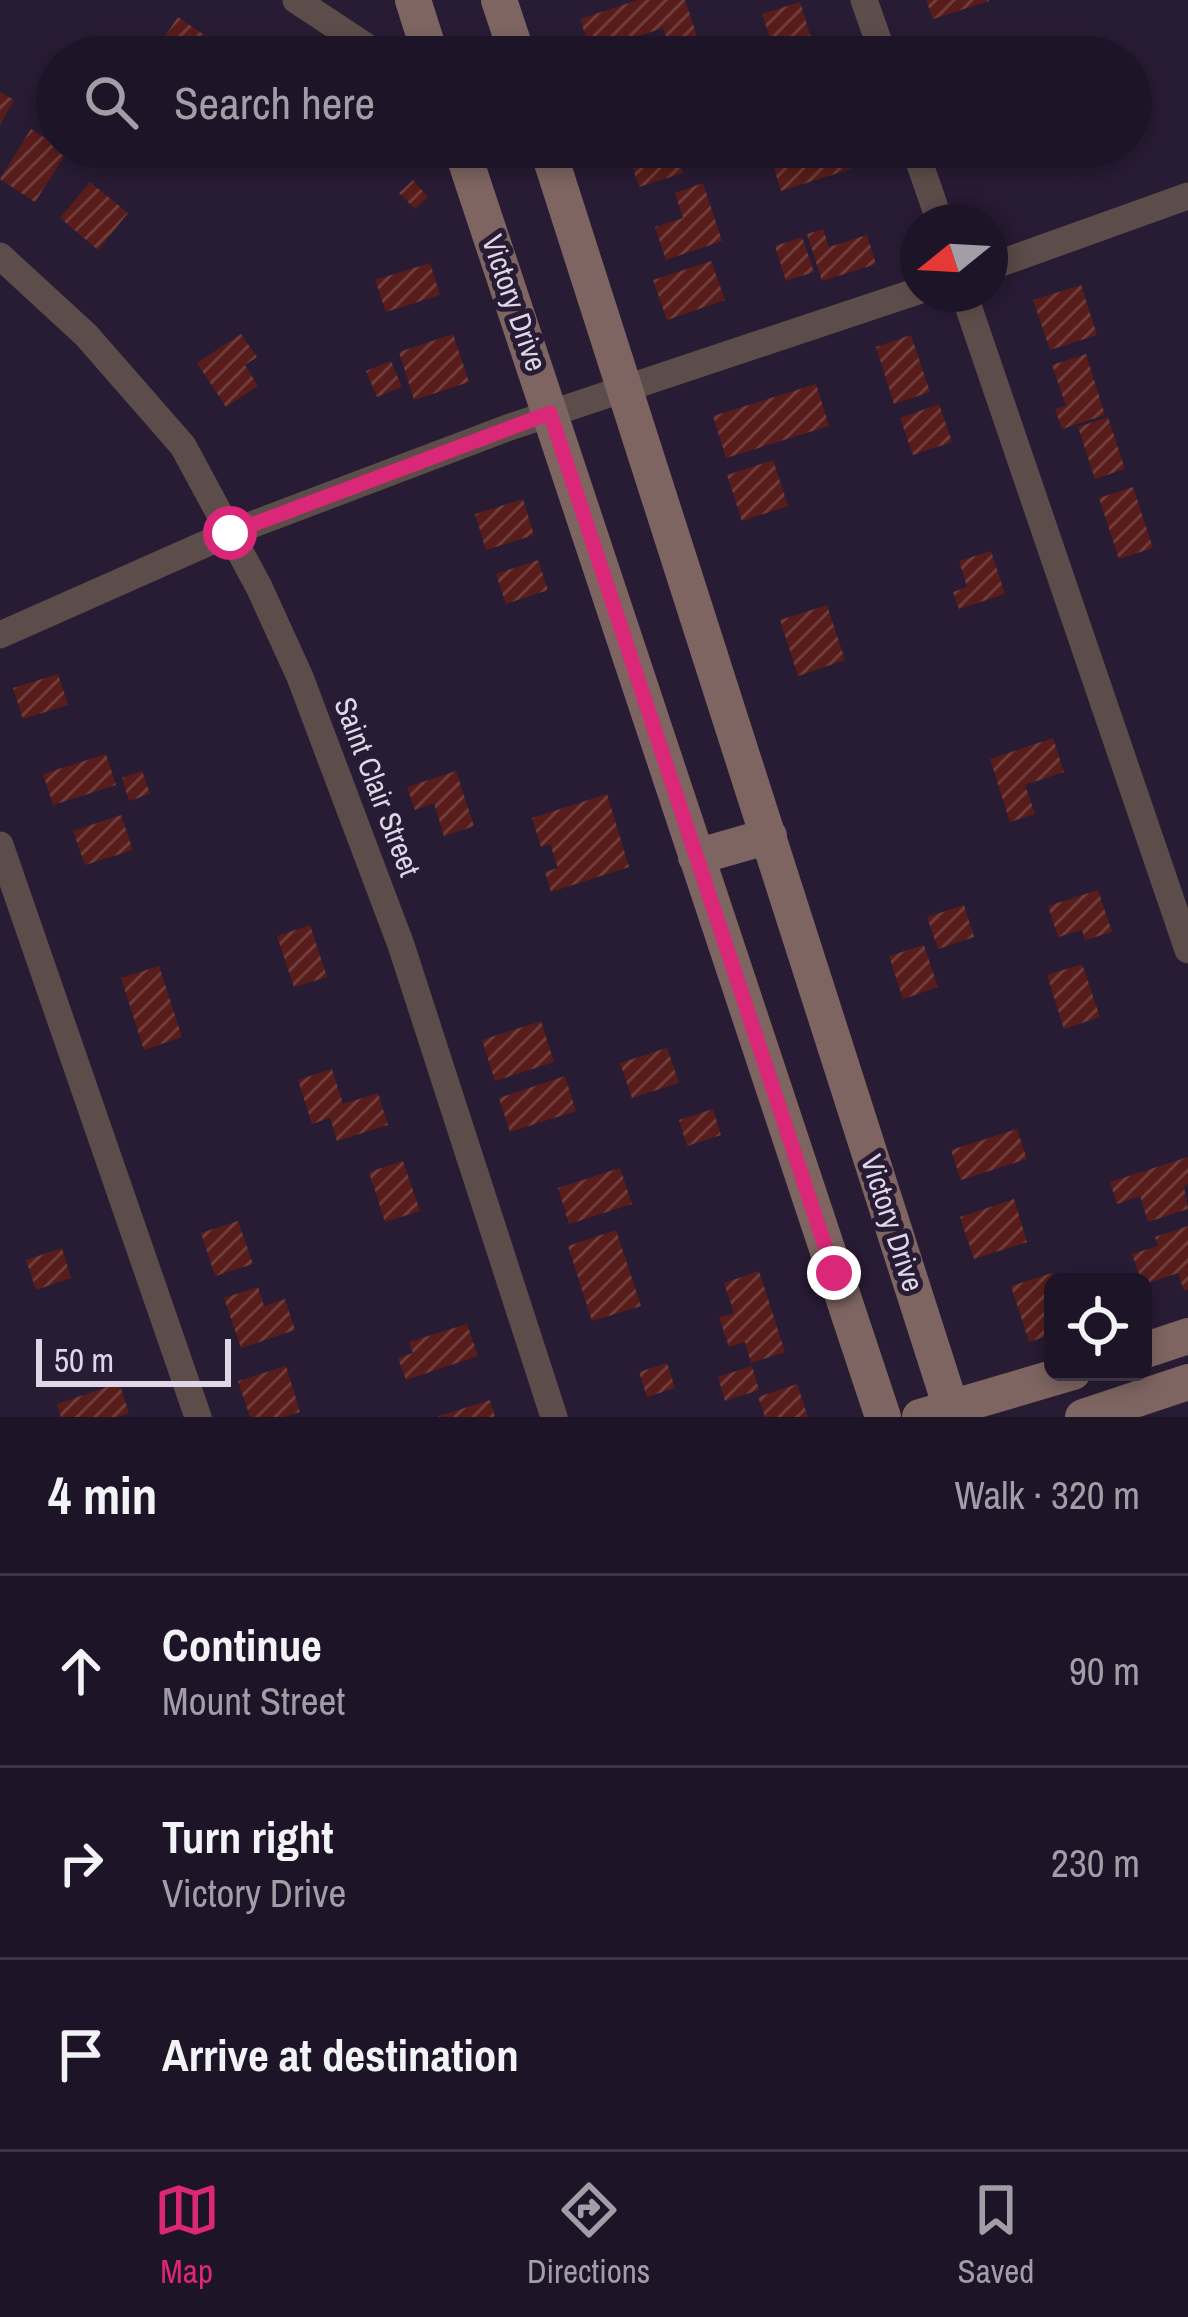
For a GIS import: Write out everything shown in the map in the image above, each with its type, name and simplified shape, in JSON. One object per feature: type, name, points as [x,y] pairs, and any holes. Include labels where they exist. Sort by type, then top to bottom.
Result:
[{"type":"main road","points":[[413,0],[424,36]]},
{"type":"main road","points":[[500,0],[511,36]]},
{"type":"main road","name":"Victory Drive","points":[[468,168],[883,1417]]},
{"type":"main road","name":"Victory Drive","points":[[555,168],[769,836],[942,1414]]},
{"type":"main road","points":[[696,857],[769,836]]},
{"type":"main road","points":[[1152,1348],[1188,1336]]},
{"type":"main road","points":[[942,1414],[1045,1381]]},
{"type":"main road","points":[[1083,1417],[1188,1382]]},
{"type":"street","points":[[296,0],[350,36]]},
{"type":"street","points":[[864,0],[877,36]]},
{"type":"street","points":[[921,168],[934,204]]},
{"type":"street","points":[[1008,261],[1188,196]]},
{"type":"street","name":"Saint Clair Street","points":[[0,256],[86,335],[182,446],[300,677],[401,945],[554,1417]]},
{"type":"street","points":[[0,634],[230,533],[550,413],[900,297]]},
{"type":"street","points":[[970,312],[1188,950]]},
{"type":"street","points":[[0,845],[198,1417]]},
{"type":"building","points":[[638,0],[685,0],[697,36],[666,36],[663,28],[639,36],[586,36],[580,19]]},
{"type":"building","points":[[926,0],[989,0],[989,1],[933,19]]},
{"type":"building","points":[[800,2],[810,36],[769,36],[762,14]]},
{"type":"building","points":[[178,17],[206,36],[165,36]]},
{"type":"building","points":[[0,92],[14,100],[0,125]]},
{"type":"building","points":[[31,129],[36,132],[36,168],[57,168],[35,202],[0,179]]},
{"type":"building","points":[[633,168],[681,168],[683,173],[639,187]]},
{"type":"building","points":[[774,168],[851,168],[851,169],[781,191]]},
{"type":"building","points":[[413,180],[428,197],[415,209],[399,193]]},
{"type":"building","points":[[90,182],[128,213],[98,250],[60,218]]},
{"type":"building","points":[[703,183],[722,241],[666,260],[655,227],[683,218],[675,193]]},
{"type":"building","points":[[823,229],[829,247],[867,235],[876,264],[822,281],[807,234]]},
{"type":"building","points":[[802,237],[814,272],[786,281],[775,246]]},
{"type":"building","points":[[711,261],[725,300],[667,320],[653,280]]},
{"type":"building","points":[[430,263],[440,295],[386,312],[375,280]]},
{"type":"building","points":[[1081,285],[1097,335],[1050,350],[1033,300]]},
{"type":"building","points":[[241,334],[257,357],[245,365],[258,386],[226,407],[197,363]]},
{"type":"building","points":[[453,334],[469,382],[414,400],[399,352]]},
{"type":"building","points":[[911,335],[930,392],[894,404],[876,347]]},
{"type":"building","points":[[1086,354],[1105,415],[1062,429],[1055,409],[1066,406],[1052,365]]},
{"type":"building","points":[[391,361],[402,387],[377,397],[366,371]]},
{"type":"building","points":[[816,384],[829,426],[726,458],[713,416]]},
{"type":"building","points":[[939,404],[952,442],[913,455],[900,418]]},
{"type":"building","points":[[1108,417],[1125,469],[1095,479],[1078,427]]},
{"type":"building","points":[[773,460],[788,506],[742,521],[727,475]]},
{"type":"building","points":[[1133,487],[1153,548],[1119,559],[1099,498]]},
{"type":"building","points":[[523,499],[534,535],[486,550],[475,514]]},
{"type":"building","points":[[991,551],[1005,594],[959,609],[953,592],[967,587],[959,561]]},
{"type":"building","points":[[538,560],[548,590],[506,604],[496,574]]},
{"type":"building","points":[[827,605],[845,660],[798,676],[780,620]]},
{"type":"building","points":[[58,674],[68,705],[23,719],[13,688]]},
{"type":"building","points":[[1053,738],[1064,772],[1025,785],[1035,814],[1010,822],[990,759]]},
{"type":"building","points":[[106,754],[116,785],[53,805],[43,774]]},
{"type":"building","points":[[142,771],[150,794],[129,801],[122,778]]},
{"type":"building","points":[[456,771],[474,826],[444,836],[434,803],[415,810],[407,787]]},
{"type":"building","points":[[607,794],[629,867],[551,892],[545,872],[558,868],[550,844],[541,847],[532,818]]},
{"type":"building","points":[[121,815],[133,850],[85,865],[73,831]]},
{"type":"building","points":[[1098,890],[1112,932],[1085,940],[1082,930],[1058,937],[1048,906]]},
{"type":"building","points":[[964,905],[974,937],[938,949],[927,917]]},
{"type":"building","points":[[310,925],[327,977],[294,987],[277,936]]},
{"type":"building","points":[[924,945],[938,987],[903,999],[889,956]]},
{"type":"building","points":[[1082,964],[1100,1017],[1064,1029],[1047,975]]},
{"type":"building","points":[[159,966],[182,1037],[144,1050],[121,978]]},
{"type":"building","points":[[541,1021],[554,1062],[495,1081],[482,1040]]},
{"type":"building","points":[[667,1048],[679,1083],[632,1098],[620,1063]]},
{"type":"building","points":[[332,1069],[343,1104],[378,1093],[388,1125],[337,1141],[330,1118],[312,1124],[298,1080]]},
{"type":"building","points":[[565,1076],[576,1111],[510,1132],[499,1098]]},
{"type":"building","points":[[713,1109],[721,1135],[687,1146],[679,1120]]},
{"type":"building","points":[[1017,1129],[1027,1159],[961,1180],[951,1150]]},
{"type":"building","points":[[1188,1157],[1188,1184],[1184,1186],[1188,1209],[1148,1222],[1140,1196],[1117,1204],[1110,1182]]},
{"type":"building","points":[[403,1161],[420,1211],[385,1222],[369,1172]]},
{"type":"building","points":[[620,1168],[632,1204],[569,1224],[558,1188]]},
{"type":"building","points":[[1014,1199],[1027,1242],[974,1259],[960,1217]]},
{"type":"building","points":[[238,1221],[253,1264],[215,1276],[201,1233]]},
{"type":"building","points":[[1188,1226],[1188,1289],[1184,1291],[1178,1273],[1152,1282],[1152,1273],[1139,1273],[1132,1254],[1158,1246],[1155,1237]]},
{"type":"building","points":[[616,1230],[641,1306],[592,1321],[568,1246]]},
{"type":"building","points":[[62,1248],[71,1278],[36,1290],[26,1260]]},
{"type":"building","points":[[759,1271],[785,1352],[751,1363],[745,1342],[729,1347],[719,1317],[734,1313],[724,1283]]},
{"type":"building","points":[[1044,1276],[1044,1337],[1029,1342],[1011,1286]]},
{"type":"building","points":[[258,1287],[264,1306],[285,1299],[295,1330],[241,1348],[224,1298]]},
{"type":"building","points":[[467,1324],[478,1356],[406,1380],[398,1358],[413,1353],[409,1342]]},
{"type":"building","points":[[667,1363],[675,1388],[647,1397],[639,1372]]},
{"type":"building","points":[[286,1366],[300,1412],[250,1417],[238,1381]]},
{"type":"building","points":[[752,1366],[759,1390],[725,1401],[718,1377]]},
{"type":"building","points":[[119,1383],[129,1413],[61,1417],[57,1404]]},
{"type":"building","points":[[797,1384],[808,1417],[765,1417],[758,1397]]},
{"type":"building","points":[[490,1400],[495,1417],[439,1417],[439,1416]]},
{"type":"route","points":[[230,533],[550,413],[834,1273]]}]
